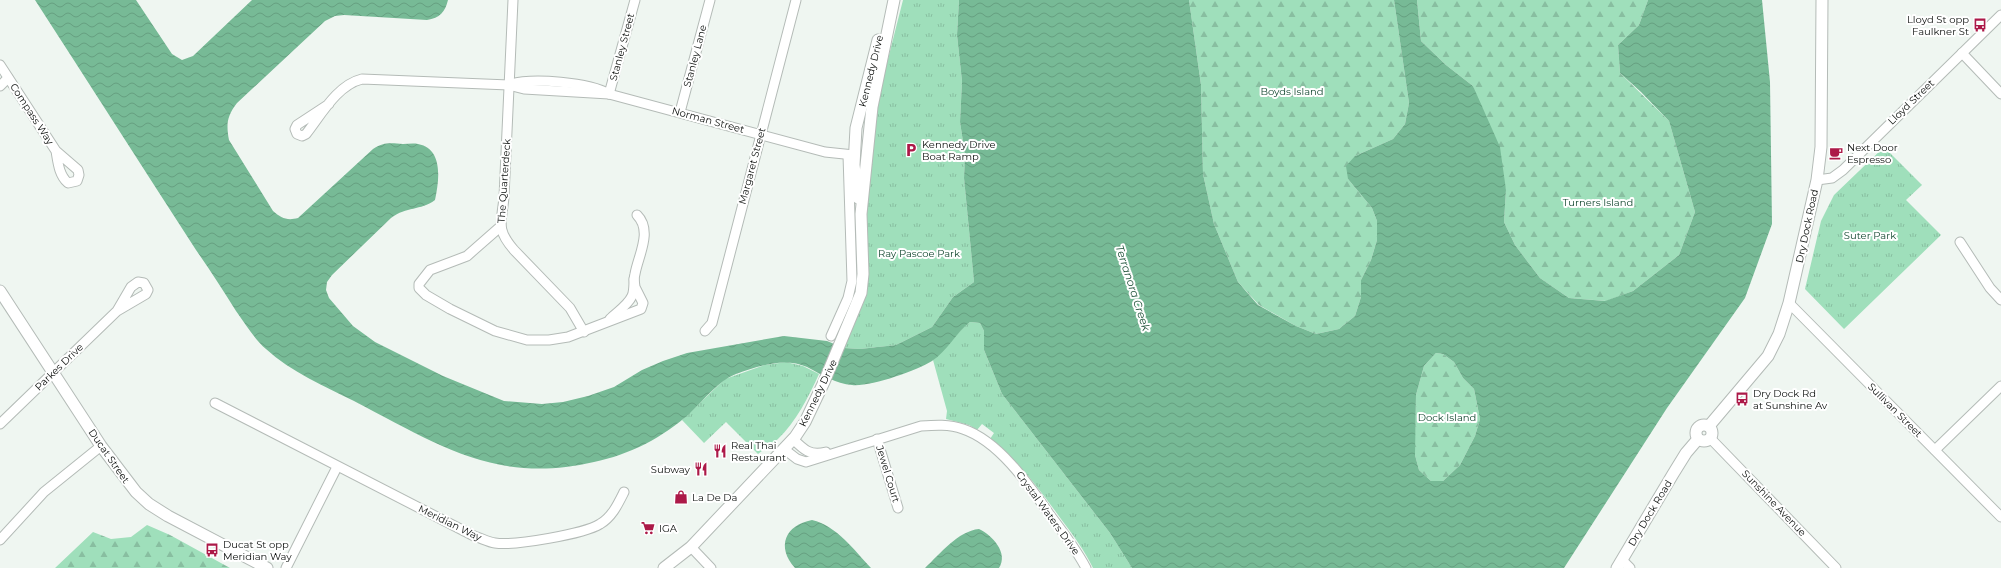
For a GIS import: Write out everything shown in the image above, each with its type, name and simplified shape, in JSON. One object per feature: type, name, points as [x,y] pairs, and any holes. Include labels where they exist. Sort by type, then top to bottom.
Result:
[{"type":"street","name":"The Quarterdeck","points":[[513,0],[504,196],[500,228],[506,240],[514,250],[572,311],[584,332]]},
{"type":"street","name":"Stanley Street","points":[[609,94],[635,0]]},
{"type":"street","name":"Stanley Lane","points":[[680,112],[710,0]]},
{"type":"street","name":"Margaret Street","points":[[705,331],[712,323],[796,0]]},
{"type":"street","name":"Kennedy Drive","points":[[861,214],[851,155],[856,128],[889,0]]},
{"type":"street","name":"Kennedy Drive","points":[[664,568],[691,547],[793,439],[805,422],[824,382],[857,304],[863,283],[861,214],[868,136],[875,92],[894,0]]},
{"type":"street","name":"Dry Dock Road","points":[[1709,426],[1768,356],[1779,334],[1789,303],[1817,180],[1822,118],[1822,0]]},
{"type":"street","name":"Lloyd Street","points":[[1817,180],[1832,178],[1837,175],[2001,15]]},
{"type":"street","points":[[1962,53],[2001,94]]},
{"type":"street","name":"Compass Way","points":[[0,65],[56,151]]},
{"type":"street","name":"Compass Way","points":[[0,86],[8,78]]},
{"type":"street","name":"Norman Street","points":[[329,104],[351,84],[362,79],[509,85],[524,89],[609,94],[825,152],[851,155]]},
{"type":"street","points":[[831,336],[845,305],[852,281],[851,155],[860,152],[866,112],[875,92]]},
{"type":"street","points":[[600,325],[611,318],[630,299],[633,293],[634,279],[645,234],[643,223],[637,215]]},
{"type":"street","points":[[500,228],[467,256],[430,270],[419,284],[420,290],[431,299],[495,331],[527,340],[549,340],[584,332],[642,308],[643,302],[635,287],[634,279]]},
{"type":"street","points":[[1960,242],[1990,288],[2001,300]]},
{"type":"street","name":"Ducat Street","points":[[0,291],[101,446],[129,485],[149,504],[267,568]]},
{"type":"street","name":"Sullivan Street","points":[[1789,303],[2001,517]]},
{"type":"street","name":"Parkes Drive","points":[[0,424],[117,311]]},
{"type":"street","points":[[1935,450],[2001,386]]},
{"type":"street","name":"Meridian Way","points":[[215,403],[474,536],[495,543],[513,543],[580,532],[600,524],[613,513],[624,492]]},
{"type":"street","name":"Crystal Waters Drive","points":[[793,439],[812,454],[853,446],[921,426],[938,424],[963,429],[984,440],[1019,472],[1070,542],[1086,568]]},
{"type":"street","points":[[1703,425],[1709,426],[1713,432],[1711,439],[1704,442],[1698,439],[1696,433],[1698,427],[1703,425]]},
{"type":"street","name":"Jewel Court","points":[[877,439],[898,508]]},
{"type":"street","name":"Dry Dock Road","points":[[1619,564],[1686,453],[1698,439]]},
{"type":"street","name":"Sunshine Avenue","points":[[1711,439],[1836,568]]},
{"type":"street","points":[[0,540],[44,492],[101,446]]},
{"type":"street","name":"Crystal Waters Drive","points":[[784,449],[797,459],[806,462],[824,458],[853,446]]},
{"type":"street","points":[[286,568],[338,467]]},
{"type":"street","points":[[691,547],[711,568]]},
{"type":"street","points":[[1619,564],[1630,568]]},
{"type":"green space","name":"Ray Pascoe Park","points":[[903,0],[959,0],[957,35],[962,81],[960,122],[965,155],[964,178],[974,282],[953,297],[932,327],[896,345],[860,349],[844,348],[863,303],[868,279],[866,187],[874,114]]},
{"type":"green space","name":"Boyds Island","points":[[1189,0],[1394,0],[1409,103],[1405,124],[1393,139],[1355,156],[1348,179],[1372,208],[1377,221],[1377,240],[1371,260],[1361,280],[1361,297],[1355,316],[1339,329],[1316,334],[1296,326],[1259,305],[1238,282],[1214,224],[1203,174],[1201,85]]},
{"type":"green space","name":"Turners Island","points":[[1417,0],[1648,0],[1639,25],[1618,45],[1620,73],[1669,121],[1695,212],[1679,255],[1633,291],[1606,301],[1569,298],[1540,278],[1515,245],[1504,222],[1506,190],[1473,86],[1446,65],[1421,41]]},
{"type":"green space","name":"Suter Park","points":[[1884,147],[1922,185],[1906,200],[1941,235],[1844,329],[1805,289],[1821,221],[1834,195]]},
{"type":"green space","points":[[970,322],[980,323],[984,331],[984,350],[1002,394],[1110,533],[1132,568],[1093,568],[1078,543],[1037,487],[1020,466],[990,439],[994,433],[982,424],[977,430],[969,425],[946,419],[947,411],[933,360]]},
{"type":"green space","name":"Dock Island","points":[[1436,353],[1443,354],[1454,362],[1463,378],[1474,389],[1480,419],[1475,436],[1460,465],[1443,481],[1431,481],[1419,470],[1415,455],[1416,395],[1424,366]]},
{"type":"green space","points":[[786,362],[803,366],[819,374],[791,425],[776,441],[758,454],[726,422],[704,443],[682,420],[725,379],[765,365]]},
{"type":"green space","points":[[147,525],[170,535],[230,568],[55,568],[93,532],[111,539],[131,537]]},
{"type":"water","name":"Terranora Creek","points":[[35,0],[136,0],[172,54],[182,60],[193,56],[252,0],[448,0],[445,8],[439,16],[427,20],[344,15],[335,16],[325,21],[237,103],[229,116],[228,134],[229,140],[273,211],[287,219],[298,218],[373,149],[380,145],[395,143],[418,144],[426,147],[432,152],[438,167],[438,184],[435,200],[424,206],[397,214],[391,218],[332,275],[327,282],[326,290],[329,298],[353,326],[375,342],[443,376],[504,401],[542,404],[563,402],[588,396],[614,387],[642,370],[687,353],[784,336],[827,341],[844,348],[860,349],[896,345],[932,327],[953,297],[974,282],[964,178],[965,155],[960,122],[962,81],[957,35],[959,0],[1189,0],[1201,85],[1203,174],[1214,224],[1238,282],[1258,305],[1296,326],[1316,334],[1339,329],[1355,316],[1361,297],[1361,280],[1371,260],[1377,240],[1377,221],[1372,208],[1348,179],[1346,166],[1355,156],[1393,139],[1405,124],[1409,103],[1394,0],[1417,0],[1421,41],[1446,65],[1473,86],[1500,147],[1506,190],[1504,222],[1515,245],[1540,278],[1569,298],[1605,301],[1633,291],[1679,255],[1695,212],[1669,121],[1620,73],[1618,45],[1639,25],[1648,0],[1762,0],[1770,82],[1772,224],[1745,298],[1667,408],[1564,568],[1132,568],[1110,533],[1002,394],[984,350],[984,331],[980,323],[970,322],[937,357],[925,365],[904,374],[870,384],[852,385],[840,383],[807,367],[789,363],[772,364],[736,374],[729,377],[717,386],[680,422],[645,444],[607,459],[559,468],[527,468],[497,464],[468,456],[413,432],[320,384],[286,365],[266,349],[250,331]],"holes":[[[1436,353],[1443,354],[1454,362],[1463,378],[1474,389],[1480,419],[1475,436],[1460,465],[1443,481],[1431,481],[1419,470],[1415,455],[1416,395],[1424,366]]]},
{"type":"water","points":[[812,520],[821,523],[837,533],[871,568],[795,568],[789,560],[786,552],[786,538],[795,527]]},
{"type":"water","points":[[979,529],[994,540],[998,545],[1002,556],[1002,562],[999,568],[925,568],[950,544],[964,534]]},
{"type":"place","name":"Lloyd St opp Faulkner St","points":[[1980,25]]},
{"type":"place","name":"Kennedy Drive Boat Ramp","points":[[911,150]]},
{"type":"place","name":"Next Door Espresso","points":[[1836,153]]},
{"type":"place","name":"Dry Dock Rd at Sunshine Av","points":[[1742,399]]},
{"type":"place","name":"Real Thai Restaurant","points":[[720,451]]},
{"type":"place","name":"Subway","points":[[701,469]]},
{"type":"place","name":"La De Da","points":[[681,497]]},
{"type":"place","name":"IGA","points":[[648,528]]},
{"type":"place","name":"Ducat St opp Meridian Way","points":[[212,550]]}]
